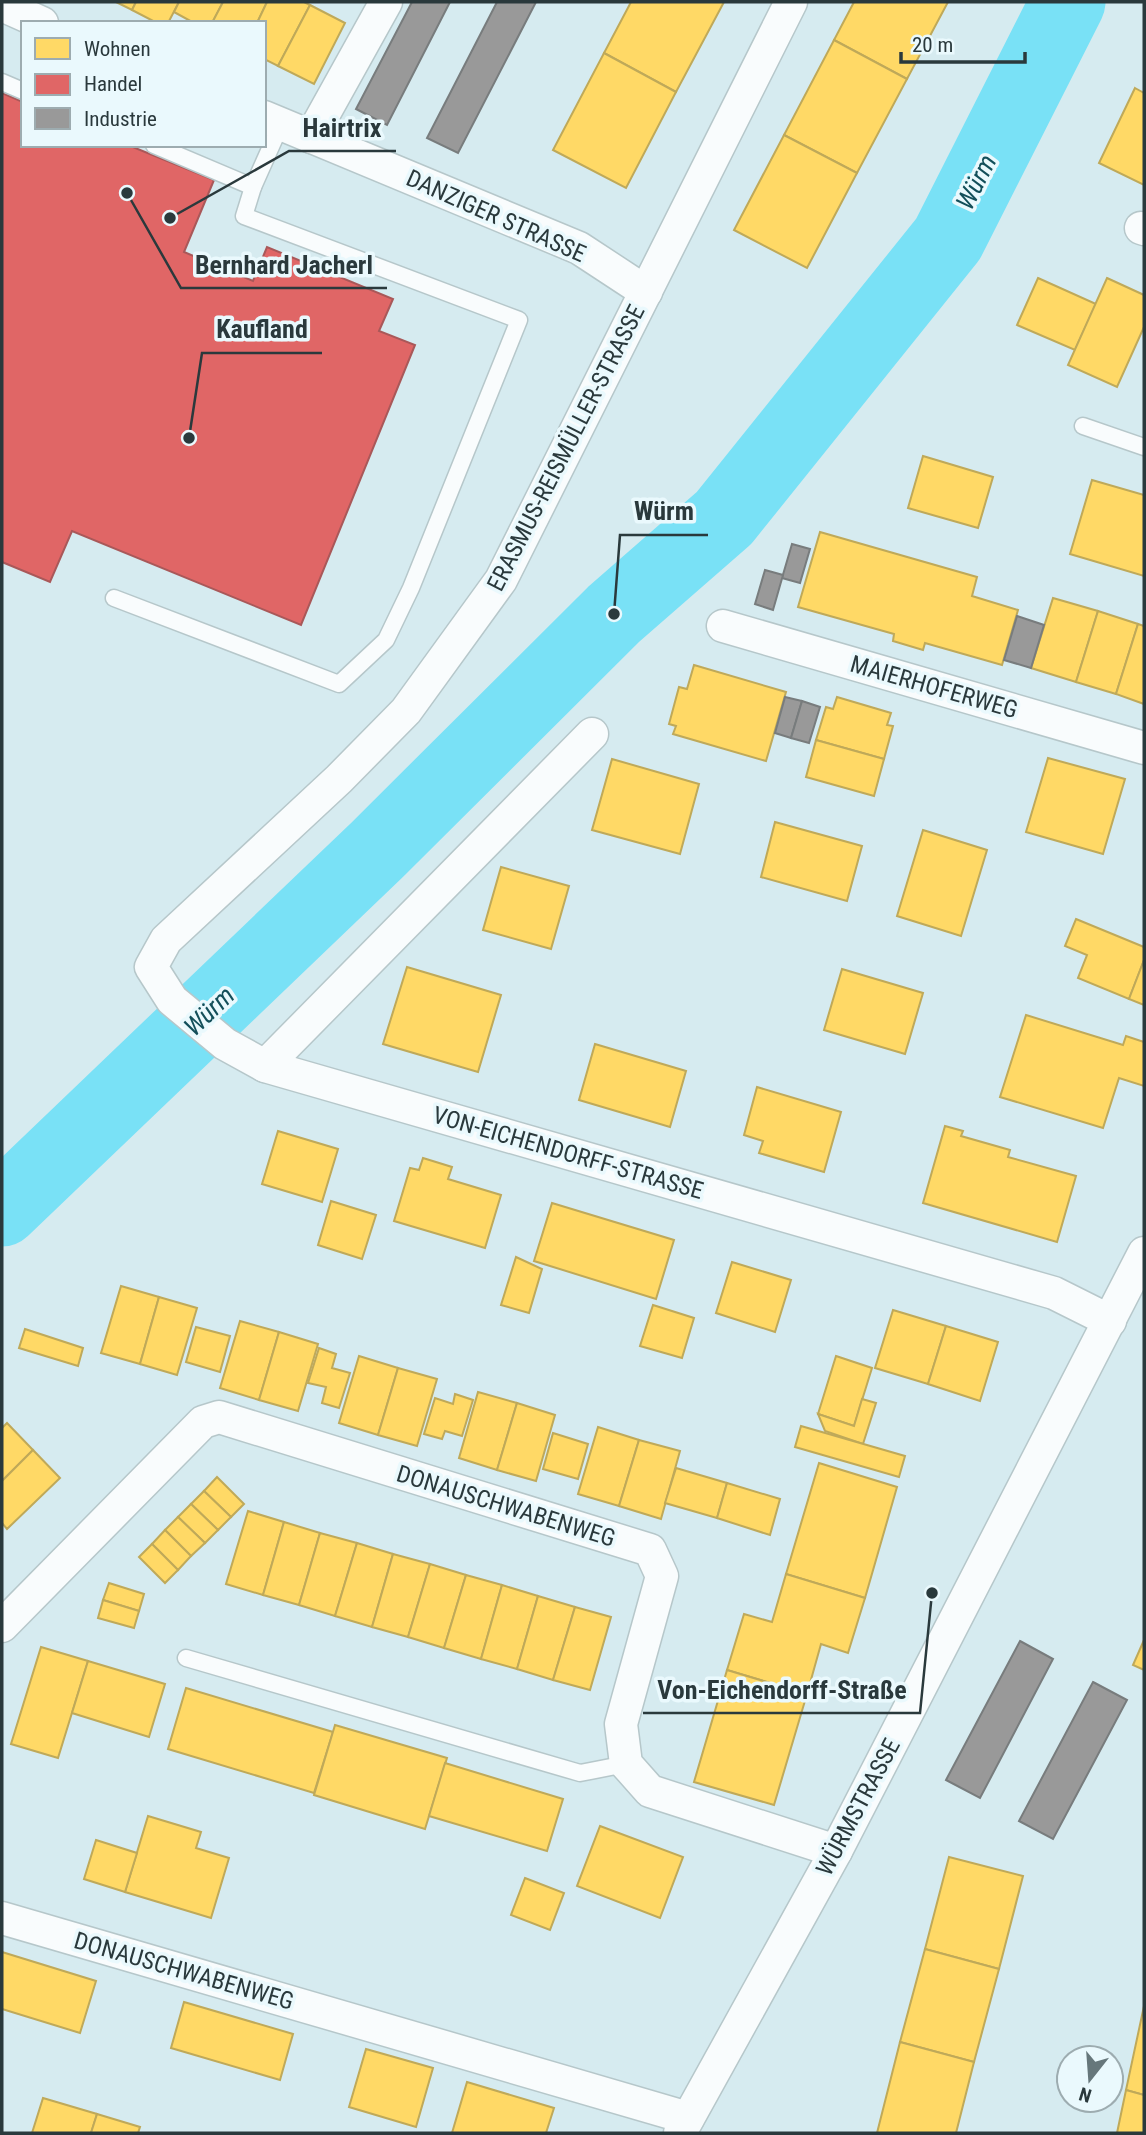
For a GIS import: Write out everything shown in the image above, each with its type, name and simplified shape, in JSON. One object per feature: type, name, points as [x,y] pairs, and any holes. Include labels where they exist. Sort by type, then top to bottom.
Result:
[{"type":"street","points":[[311,137],[386,2]]},
{"type":"street","name":"ERASMUS-REISMÜLLER-STRASSE","points":[[172,1000],[151,967],[166,940],[340,779],[406,711],[501,580],[791,2]]},
{"type":"street","points":[[2,5],[38,21]]},
{"type":"street","name":"DANZIGER STRASSE","points":[[272,120],[579,248],[646,292]]},
{"type":"street","name":"MAIERHOFERWEG","points":[[723,626],[1144,748]]},
{"type":"street","points":[[264,1066],[592,734]]},
{"type":"street","name":"VON-EICHENDORFF-STRASSE","points":[[172,1000],[225,1044],[264,1066],[1054,1293],[1110,1321]]},
{"type":"street","name":"WÜRMSTRASSE","points":[[684,2125],[836,1851],[1144,1253]]},
{"type":"street","name":"DONAUSCHWABENWEG","points":[[2,1626],[203,1422],[219,1417],[650,1550],[663,1576],[621,1724],[626,1764]]},
{"type":"street","points":[[626,1764],[650,1791],[836,1851]]},
{"type":"street","name":"DONAUSCHWABENWEG","points":[[2,1918],[684,2125]]},
{"type":"lane","points":[[2,82],[21,90]]},
{"type":"lane","points":[[266,141],[272,120]]},
{"type":"lane","points":[[159,147],[253,187]]},
{"type":"lane","points":[[114,598],[339,684],[386,640],[411,588],[519,320],[244,216],[264,147]]},
{"type":"lane","points":[[1083,426],[1144,447]]},
{"type":"lane","points":[[186,1658],[580,1773],[626,1764]]},
{"type":"building: Wohnen","points":[[116,2],[136,2],[132,10]]},
{"type":"building: Wohnen","points":[[136,2],[179,2],[169,21],[153,21],[132,10]]},
{"type":"building: Wohnen","points":[[179,2],[223,2],[213,21],[190,21],[174,12]]},
{"type":"building: Wohnen","points":[[223,2],[267,2],[258,21],[213,21]]},
{"type":"building: Wohnen","points":[[267,2],[304,2],[310,5],[278,66],[266,60],[266,21],[258,21]]},
{"type":"building: Wohnen","points":[[631,2],[724,2],[676,92],[604,53]]},
{"type":"building: Wohnen","points":[[854,2],[948,2],[907,79],[834,40]]},
{"type":"building: Wohnen","points":[[310,5],[345,23],[314,84],[278,66]]},
{"type":"building: Wohnen","points":[[834,40],[907,79],[857,173],[784,135]]},
{"type":"building: Wohnen","points":[[604,53],[676,92],[626,188],[553,150]]},
{"type":"building: Wohnen","points":[[1135,88],[1144,93],[1144,185],[1099,163]]},
{"type":"building: Wohnen","points":[[784,135],[857,173],[807,268],[734,230]]},
{"type":"building: Wohnen","points":[[1038,278],[1096,304],[1075,350],[1017,325]]},
{"type":"building: Wohnen","points":[[1107,278],[1144,295],[1144,327],[1117,387],[1068,365]]},
{"type":"building: Wohnen","points":[[923,456],[993,477],[978,528],[908,508]]},
{"type":"building: Wohnen","points":[[1092,480],[1144,495],[1144,576],[1070,554]]},
{"type":"building: Wohnen","points":[[820,532],[977,577],[972,596],[1018,610],[1002,665],[925,643],[923,650],[893,641],[894,634],[798,607]]},
{"type":"building: Wohnen","points":[[1053,598],[1098,611],[1076,682],[1031,668]]},
{"type":"building: Wohnen","points":[[1098,611],[1138,624],[1116,694],[1076,682]]},
{"type":"building: Wohnen","points":[[1138,624],[1144,626],[1144,704],[1116,694]]},
{"type":"building: Wohnen","points":[[694,665],[786,692],[766,761],[673,734],[676,726],[669,724],[679,687],[687,689]]},
{"type":"building: Wohnen","points":[[837,697],[891,713],[887,725],[893,726],[884,759],[816,740],[826,707],[833,709]]},
{"type":"building: Wohnen","points":[[816,740],[884,759],[874,796],[806,777]]},
{"type":"building: Wohnen","points":[[1048,758],[1125,779],[1103,854],[1026,832]]},
{"type":"building: Wohnen","points":[[612,759],[699,784],[680,854],[592,830]]},
{"type":"building: Wohnen","points":[[775,822],[862,846],[847,901],[761,877]]},
{"type":"building: Wohnen","points":[[923,830],[987,850],[961,936],[897,916]]},
{"type":"building: Wohnen","points":[[501,867],[569,886],[551,949],[483,930]]},
{"type":"building: Wohnen","points":[[1076,919],[1144,947],[1144,960],[1129,999],[1078,978],[1087,955],[1065,946]]},
{"type":"building: Wohnen","points":[[1144,960],[1144,1005],[1129,999]]},
{"type":"building: Wohnen","points":[[407,967],[501,995],[478,1072],[383,1044]]},
{"type":"building: Wohnen","points":[[842,969],[923,993],[905,1054],[824,1030]]},
{"type":"building: Wohnen","points":[[1026,1015],[1123,1045],[1126,1036],[1144,1042],[1144,1086],[1119,1078],[1103,1128],[1000,1097]]},
{"type":"building: Wohnen","points":[[595,1044],[686,1071],[670,1127],[579,1100]]},
{"type":"building: Wohnen","points":[[757,1087],[841,1112],[824,1172],[759,1153],[763,1141],[744,1135]]},
{"type":"building: Wohnen","points":[[945,1126],[963,1131],[961,1136],[1010,1150],[1008,1157],[1076,1176],[1057,1242],[923,1203]]},
{"type":"building: Wohnen","points":[[278,1131],[338,1149],[322,1202],[262,1184]]},
{"type":"building: Wohnen","points":[[423,1158],[452,1167],[448,1179],[501,1195],[485,1248],[394,1221],[410,1168],[419,1170]]},
{"type":"building: Wohnen","points":[[331,1201],[376,1215],[362,1259],[318,1245]]},
{"type":"building: Wohnen","points":[[552,1203],[674,1240],[656,1299],[534,1261]]},
{"type":"building: Wohnen","points":[[516,1257],[542,1269],[529,1313],[501,1305]]},
{"type":"building: Wohnen","points":[[732,1262],[791,1280],[775,1332],[716,1313]]},
{"type":"building: Wohnen","points":[[121,1286],[159,1297],[140,1364],[101,1353]]},
{"type":"building: Wohnen","points":[[159,1297],[197,1308],[177,1375],[140,1364]]},
{"type":"building: Wohnen","points":[[653,1305],[694,1318],[682,1358],[640,1346]]},
{"type":"building: Wohnen","points":[[893,1310],[946,1326],[928,1384],[875,1368]]},
{"type":"building: Wohnen","points":[[240,1321],[279,1332],[259,1400],[220,1388]]},
{"type":"building: Wohnen","points":[[946,1326],[998,1342],[980,1401],[928,1384]]},
{"type":"building: Wohnen","points":[[196,1327],[230,1336],[220,1372],[186,1362]]},
{"type":"building: Wohnen","points":[[25,1329],[83,1348],[78,1366],[19,1348]]},
{"type":"building: Wohnen","points":[[279,1332],[318,1344],[298,1411],[259,1400]]},
{"type":"building: Wohnen","points":[[319,1348],[336,1354],[332,1368],[350,1373],[339,1408],[322,1403],[326,1387],[308,1383]]},
{"type":"building: Wohnen","points":[[359,1356],[398,1368],[378,1435],[339,1423]]},
{"type":"building: Wohnen","points":[[836,1356],[872,1368],[854,1426],[818,1414]]},
{"type":"building: Wohnen","points":[[398,1368],[437,1379],[417,1446],[378,1435]]},
{"type":"building: Wohnen","points":[[478,1392],[517,1403],[497,1470],[459,1458]]},
{"type":"building: Wohnen","points":[[455,1394],[473,1400],[462,1436],[445,1431],[442,1439],[424,1434],[435,1398],[453,1404]]},
{"type":"building: Wohnen","points":[[862,1399],[876,1403],[863,1444],[825,1431],[818,1414],[854,1426]]},
{"type":"building: Wohnen","points":[[517,1403],[555,1415],[536,1481],[497,1470]]},
{"type":"building: Wohnen","points":[[7,1423],[33,1450],[2,1481],[2,1428]]},
{"type":"building: Wohnen","points":[[801,1426],[905,1456],[899,1477],[795,1447]]},
{"type":"building: Wohnen","points":[[598,1427],[639,1440],[619,1506],[578,1494]]},
{"type":"building: Wohnen","points":[[553,1433],[588,1444],[578,1479],[543,1469]]},
{"type":"building: Wohnen","points":[[639,1440],[680,1451],[661,1519],[619,1506]]},
{"type":"building: Wohnen","points":[[33,1450],[60,1478],[7,1529],[2,1523],[2,1481]]},
{"type":"building: Wohnen","points":[[819,1463],[897,1487],[865,1598],[786,1574]]},
{"type":"building: Wohnen","points":[[676,1468],[727,1483],[717,1518],[665,1503]]},
{"type":"building: Wohnen","points":[[217,1477],[244,1504],[231,1517],[204,1491]]},
{"type":"building: Wohnen","points":[[727,1483],[780,1499],[770,1535],[717,1518]]},
{"type":"building: Wohnen","points":[[204,1491],[231,1517],[218,1530],[191,1504]]},
{"type":"building: Wohnen","points":[[191,1504],[218,1530],[205,1543],[178,1517]]},
{"type":"building: Wohnen","points":[[248,1511],[284,1522],[263,1595],[226,1584]]},
{"type":"building: Wohnen","points":[[178,1517],[205,1543],[191,1556],[165,1530]]},
{"type":"building: Wohnen","points":[[284,1522],[320,1533],[299,1605],[263,1595]]},
{"type":"building: Wohnen","points":[[165,1530],[191,1556],[178,1570],[152,1544]]},
{"type":"building: Wohnen","points":[[320,1533],[357,1543],[335,1616],[299,1605]]},
{"type":"building: Wohnen","points":[[357,1543],[393,1554],[372,1627],[335,1616]]},
{"type":"building: Wohnen","points":[[152,1544],[178,1570],[165,1583],[139,1557]]},
{"type":"building: Wohnen","points":[[393,1554],[430,1564],[408,1637],[372,1627]]},
{"type":"building: Wohnen","points":[[430,1564],[466,1575],[444,1648],[408,1637]]},
{"type":"building: Wohnen","points":[[786,1574],[865,1598],[848,1653],[821,1644],[807,1694],[727,1670],[744,1614],[772,1622]]},
{"type":"building: Wohnen","points":[[466,1575],[502,1585],[481,1659],[444,1648]]},
{"type":"building: Wohnen","points":[[109,1583],[144,1594],[139,1611],[103,1600]]},
{"type":"building: Wohnen","points":[[502,1585],[538,1596],[517,1669],[481,1659]]},
{"type":"building: Wohnen","points":[[538,1596],[575,1607],[553,1680],[517,1669]]},
{"type":"building: Wohnen","points":[[103,1600],[139,1611],[134,1628],[98,1618]]},
{"type":"building: Wohnen","points":[[575,1607],[611,1617],[590,1690],[553,1680]]},
{"type":"building: Wohnen","points":[[1144,1640],[1144,1670],[1133,1665]]},
{"type":"building: Wohnen","points":[[41,1647],[88,1661],[58,1758],[11,1744]]},
{"type":"building: Wohnen","points":[[88,1661],[165,1684],[149,1737],[72,1713]]},
{"type":"building: Wohnen","points":[[727,1670],[807,1694],[774,1805],[694,1782]]},
{"type":"building: Wohnen","points":[[186,1688],[333,1732],[314,1793],[168,1749]]},
{"type":"building: Wohnen","points":[[335,1725],[447,1758],[425,1829],[314,1795]]},
{"type":"building: Wohnen","points":[[445,1763],[563,1799],[547,1851],[429,1816]]},
{"type":"building: Wohnen","points":[[148,1816],[201,1832],[196,1848],[229,1858],[211,1918],[125,1892]]},
{"type":"building: Wohnen","points":[[600,1826],[683,1857],[660,1918],[577,1886]]},
{"type":"building: Wohnen","points":[[96,1840],[137,1853],[125,1892],[84,1879]]},
{"type":"building: Wohnen","points":[[949,1857],[1023,1876],[999,1969],[925,1949]]},
{"type":"building: Wohnen","points":[[525,1878],[564,1893],[550,1930],[511,1915]]},
{"type":"building: Wohnen","points":[[925,1949],[999,1969],[974,2062],[900,2042]]},
{"type":"building: Wohnen","points":[[2,1952],[96,1981],[80,2033],[2,2009]]},
{"type":"building: Wohnen","points":[[184,2002],[293,2034],[280,2080],[171,2048]]},
{"type":"building: Wohnen","points":[[1144,2006],[1144,2095],[1126,2090]]},
{"type":"building: Wohnen","points":[[900,2042],[974,2062],[956,2133],[877,2133]]},
{"type":"building: Wohnen","points":[[366,2049],[433,2068],[416,2127],[349,2107]]},
{"type":"building: Wohnen","points":[[467,2082],[554,2108],[546,2133],[452,2133]]},
{"type":"building: Wohnen","points":[[1126,2090],[1144,2095],[1144,2133],[1117,2133],[1121,2114],[1125,2114]]},
{"type":"building: Wohnen","points":[[43,2098],[97,2114],[91,2133],[32,2133]]},
{"type":"building: Wohnen","points":[[97,2114],[140,2127],[138,2133],[91,2133]]},
{"type":"building: Handel","points":[[2,93],[21,101],[21,147],[133,147],[214,180],[184,252],[253,281],[267,247],[393,299],[379,331],[415,345],[301,625],[72,531],[50,582],[2,562]]},
{"type":"building: Industrie","points":[[412,2],[450,2],[387,125],[356,109]]},
{"type":"building: Industrie","points":[[497,2],[536,2],[458,153],[427,138]]},
{"type":"building: Industrie","points":[[792,544],[810,549],[800,583],[782,578]]},
{"type":"building: Industrie","points":[[765,570],[783,575],[773,610],[755,604]]},
{"type":"building: Industrie","points":[[1017,616],[1044,625],[1031,668],[1004,660]]},
{"type":"building: Industrie","points":[[785,697],[802,701],[791,738],[775,733]]},
{"type":"building: Industrie","points":[[802,701],[820,707],[809,743],[791,738]]},
{"type":"building: Industrie","points":[[1020,1641],[1053,1659],[980,1798],[946,1780]]},
{"type":"building: Industrie","points":[[1093,1682],[1127,1700],[1053,1839],[1019,1821]]},
{"type":"waterway","name":"Würm","points":[[2,1209],[377,850],[614,614],[724,518],[948,239],[1068,2]]},
{"type":"place","name":"Bernhard Jacherl","points":[[127,193]]},
{"type":"place","name":"Hairtrix","points":[[170,218]]},
{"type":"place","name":"Kaufland","points":[[189,438]]},
{"type":"place","name":"Würm","points":[[614,614]]},
{"type":"place","name":"Von-Eichendorff-Straße","points":[[932,1593]]}]
